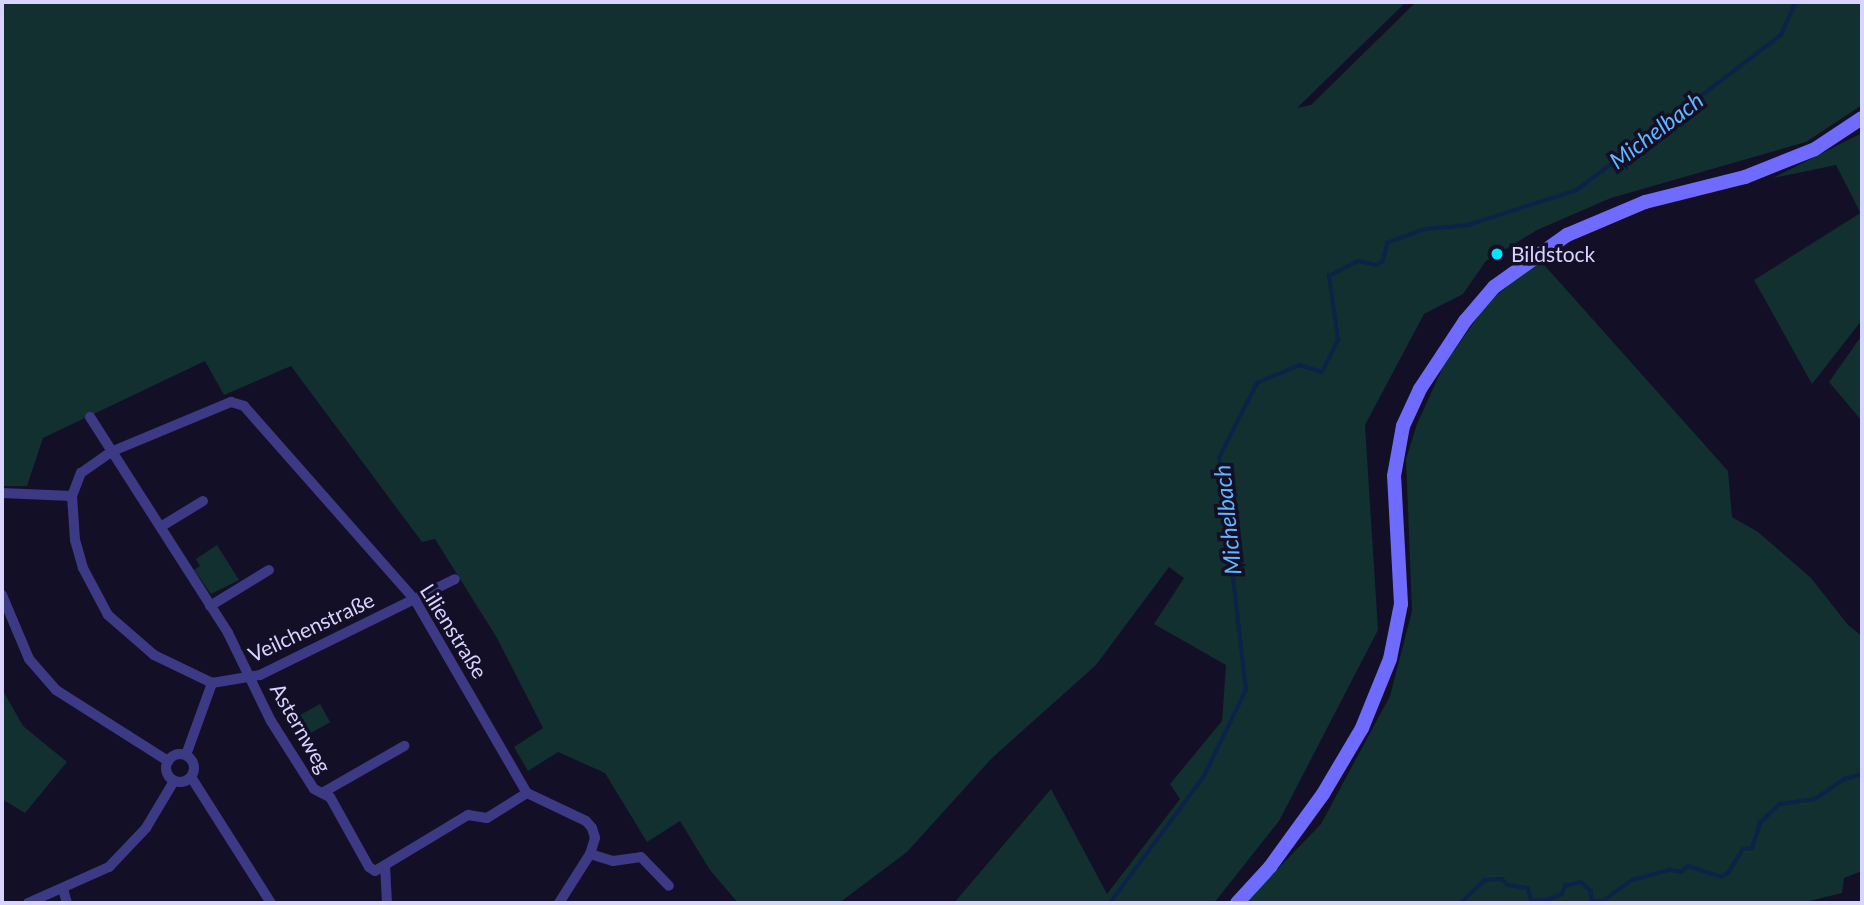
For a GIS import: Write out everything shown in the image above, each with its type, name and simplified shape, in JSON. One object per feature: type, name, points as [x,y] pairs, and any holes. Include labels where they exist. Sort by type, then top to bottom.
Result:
[{"type":"main road","points":[[1237,903],[1270,867],[1323,794],[1362,728],[1390,659],[1401,604],[1394,476],[1403,426],[1420,389],[1465,321],[1494,287],[1567,234],[1645,202],[1745,177],[1815,149],[1862,118]]},
{"type":"street","name":"Lilienstraße","points":[[113,451],[230,402],[244,406],[415,600],[527,793]]},
{"type":"street","name":"Asternweg","points":[[90,417],[162,526],[251,678],[271,721],[314,789],[330,797],[369,867],[375,871],[385,865]]},
{"type":"street","points":[[113,451],[81,473],[72,496],[83,568],[108,615],[154,655],[212,683],[186,755],[194,769],[191,777]]},
{"type":"street","points":[[2,494],[72,496]]},
{"type":"street","points":[[162,526],[203,501]]},
{"type":"street","points":[[210,606],[269,570]]},
{"type":"street","name":"Veilchenstraße","points":[[212,683],[251,678],[455,579]]},
{"type":"street","points":[[2,595],[29,659],[56,690],[168,761]]},
{"type":"street","name":"Asternweg","points":[[322,793],[404,746]]},
{"type":"street","points":[[168,761],[186,755]]},
{"type":"street","points":[[168,761],[167,772],[174,781]]},
{"type":"street","points":[[28,903],[109,867],[146,828],[174,781],[191,777]]},
{"type":"street","points":[[191,777],[271,903]]},
{"type":"street","points":[[387,903],[385,865],[468,815],[487,818],[527,793],[586,821],[595,838],[590,854],[559,903]]},
{"type":"street","points":[[590,854],[613,861],[641,857],[669,886]]},
{"type":"street","points":[[63,889],[67,903]]},
{"type":"green space","points":[[2,2],[1406,2],[1297,108],[1311,105],[1416,2],[1862,2],[1862,105],[1806,142],[1611,198],[1537,230],[1486,261],[1463,294],[1424,314],[1365,425],[1378,630],[1279,821],[1214,903],[954,903],[1051,789],[1107,894],[1180,799],[1170,784],[1222,721],[1226,665],[1154,624],[1184,578],[1169,567],[1096,665],[992,758],[907,852],[839,903],[738,903],[710,870],[680,821],[647,842],[605,773],[558,752],[528,771],[514,747],[543,728],[497,638],[435,539],[422,542],[291,366],[224,395],[205,361],[43,438],[27,486],[2,486]]},
{"type":"green space","points":[[1862,133],[1860,212],[1836,165],[1773,178]]},
{"type":"green space","points":[[1862,212],[1862,320],[1812,384],[1754,280]]},
{"type":"green space","points":[[1538,258],[1728,471],[1732,517],[1758,532],[1811,578],[1848,625],[1862,636],[1862,871],[1844,878],[1842,893],[1801,903],[1245,903],[1321,824],[1390,696],[1412,611],[1406,459],[1417,424],[1443,367],[1486,305]]},
{"type":"green space","points":[[1862,335],[1862,421],[1829,382]]},
{"type":"green space","points":[[217,545],[239,580],[211,594],[194,570],[200,566],[196,559]]},
{"type":"green space","points":[[2,689],[23,726],[67,762],[25,813],[2,799]]},
{"type":"green space","points":[[320,704],[330,722],[300,739],[290,720]]},
{"type":"waterway","name":"Michelbach","points":[[1110,903],[1203,778],[1246,690],[1219,458],[1257,383],[1300,365],[1322,372],[1338,340],[1329,276],[1358,261],[1377,265],[1383,261],[1387,243],[1425,229],[1468,225],[1577,190],[1781,35],[1796,2]]},
{"type":"waterway","points":[[1461,903],[1485,880],[1502,879],[1508,885],[1528,888],[1532,901],[1548,900],[1562,894],[1565,886],[1581,882],[1591,891],[1592,901],[1603,901],[1632,880],[1670,870],[1681,872],[1688,866],[1721,877],[1728,873],[1743,849],[1752,848],[1760,823],[1780,804],[1815,799],[1845,779],[1862,774]]},
{"type":"place","name":"Bildstock","points":[[1497,254]]}]
